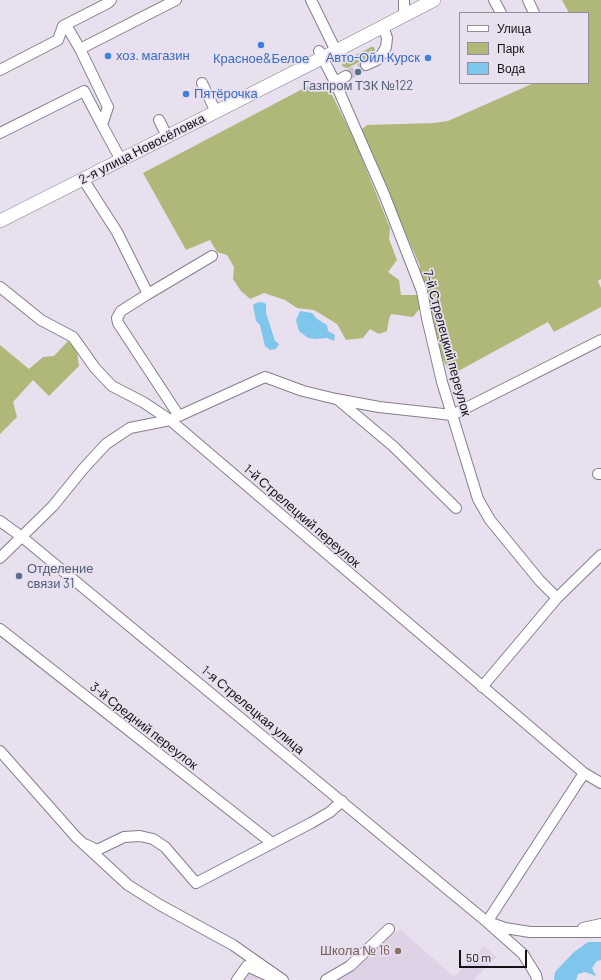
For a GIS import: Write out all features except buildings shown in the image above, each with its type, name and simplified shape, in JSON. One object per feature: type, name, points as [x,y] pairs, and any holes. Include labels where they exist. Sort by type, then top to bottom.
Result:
[{"type":"main road","name":"2-я улица Новосёловка","points":[[0,220],[216,112],[326,49],[383,26],[434,0]]},
{"type":"street","points":[[0,70],[58,40],[63,26],[108,3],[111,0]]},
{"type":"street","points":[[80,49],[161,3],[176,0]]},
{"type":"street","name":"7-й Стрелецкий переулок","points":[[311,0],[335,82],[384,194],[422,291],[442,382],[478,500],[490,520],[540,582],[557,598]]},
{"type":"street","points":[[404,0],[403,5],[405,14]]},
{"type":"street","points":[[494,0],[500,12]]},
{"type":"street","points":[[528,0],[534,12]]},
{"type":"street","points":[[66,24],[80,49],[108,107],[102,125]]},
{"type":"street","points":[[366,65],[377,60],[386,47],[386,38],[383,26]]},
{"type":"street","points":[[335,82],[346,76]]},
{"type":"street","points":[[202,83],[216,112]]},
{"type":"street","points":[[0,133],[84,91],[120,160]]},
{"type":"street","points":[[159,120],[167,136]]},
{"type":"street","points":[[83,179],[117,232],[148,294]]},
{"type":"street","points":[[175,418],[118,323],[117,318],[121,312],[148,294],[212,256]]},
{"type":"street","name":"1-й Стрелецкий переулок","points":[[0,287],[41,320],[73,337],[95,368],[112,386],[175,418],[482,687],[584,773],[601,783]]},
{"type":"street","points":[[0,558],[54,506],[83,469],[106,444],[130,428],[175,418],[265,377],[303,391],[336,399],[379,407],[452,415],[601,340]]},
{"type":"street","points":[[336,399],[393,446],[456,508]]},
{"type":"street","name":"1-я Стрелецкая улица","points":[[0,521],[22,537],[487,922],[523,954],[536,974],[536,980]]},
{"type":"street","points":[[482,687],[557,598],[601,556]]},
{"type":"street","name":"3-й Средний переулок","points":[[0,629],[272,843]]},
{"type":"street","points":[[0,751],[76,837],[128,885],[160,905],[233,945],[283,980]]},
{"type":"street","points":[[584,773],[487,922],[505,928],[530,932],[601,932]]},
{"type":"street","points":[[76,837],[88,846],[97,850],[124,837],[140,836],[153,839],[165,847],[196,883],[330,812],[342,801]]},
{"type":"street","points":[[557,932],[601,924]]},
{"type":"street","points":[[326,980],[350,966],[389,929]]},
{"type":"street","points":[[237,980],[247,966],[277,980]]},
{"type":"shaded area","name":"Школа № 16","points":[[400,929],[454,977],[484,946],[497,957],[473,980],[331,980]]},
{"type":"shaded area","points":[[251,971],[274,980],[244,980]]},
{"type":"green space","points":[[562,0],[601,0],[601,279],[598,281],[601,288],[601,307],[554,332],[548,322],[451,375],[439,352],[420,274],[420,266],[392,202],[359,136],[362,129],[367,125],[434,123],[448,121],[532,84],[589,84],[589,12],[568,12]]},
{"type":"green space","points":[[371,47],[374,47],[374,54],[348,68],[343,67],[342,64],[344,61]]},
{"type":"green space","points":[[312,84],[331,93],[355,141],[390,228],[389,239],[397,260],[388,272],[399,280],[401,295],[418,295],[420,308],[413,317],[391,314],[387,331],[379,334],[370,329],[363,338],[346,340],[337,324],[314,310],[297,308],[285,300],[264,293],[250,299],[241,291],[233,279],[234,267],[227,255],[217,252],[210,240],[186,250],[143,173]]},
{"type":"green space","points":[[68,341],[77,351],[79,366],[49,396],[33,380],[13,402],[17,417],[0,434],[0,345],[29,369],[43,357],[54,356]]},
{"type":"water","points":[[262,302],[266,304],[266,313],[275,341],[279,344],[276,349],[270,350],[265,346],[260,325],[256,321],[253,305]]},
{"type":"water","points":[[300,311],[312,313],[317,319],[327,325],[328,331],[335,335],[334,341],[327,338],[308,338],[299,331],[296,320]]},
{"type":"water","points":[[588,942],[601,942],[601,960],[597,961],[592,968],[596,976],[585,972],[578,974],[576,980],[554,980],[555,972],[574,952]]},
{"type":"tunnel","points":[[346,76],[366,65]]},
{"type":"place","name":"Красное&Белое","points":[[261,45]]},
{"type":"place","name":"хоз. магазин","points":[[108,56]]},
{"type":"place","name":"Авто-Ойл Курск","points":[[428,58]]},
{"type":"place","name":"Газпром ТЗК №122","points":[[358,72]]},
{"type":"place","name":"Пятёрочка","points":[[186,94]]},
{"type":"place","name":"Отделение связи 31","points":[[19,576]]},
{"type":"place","name":"Школа № 16","points":[[398,951]]}]
